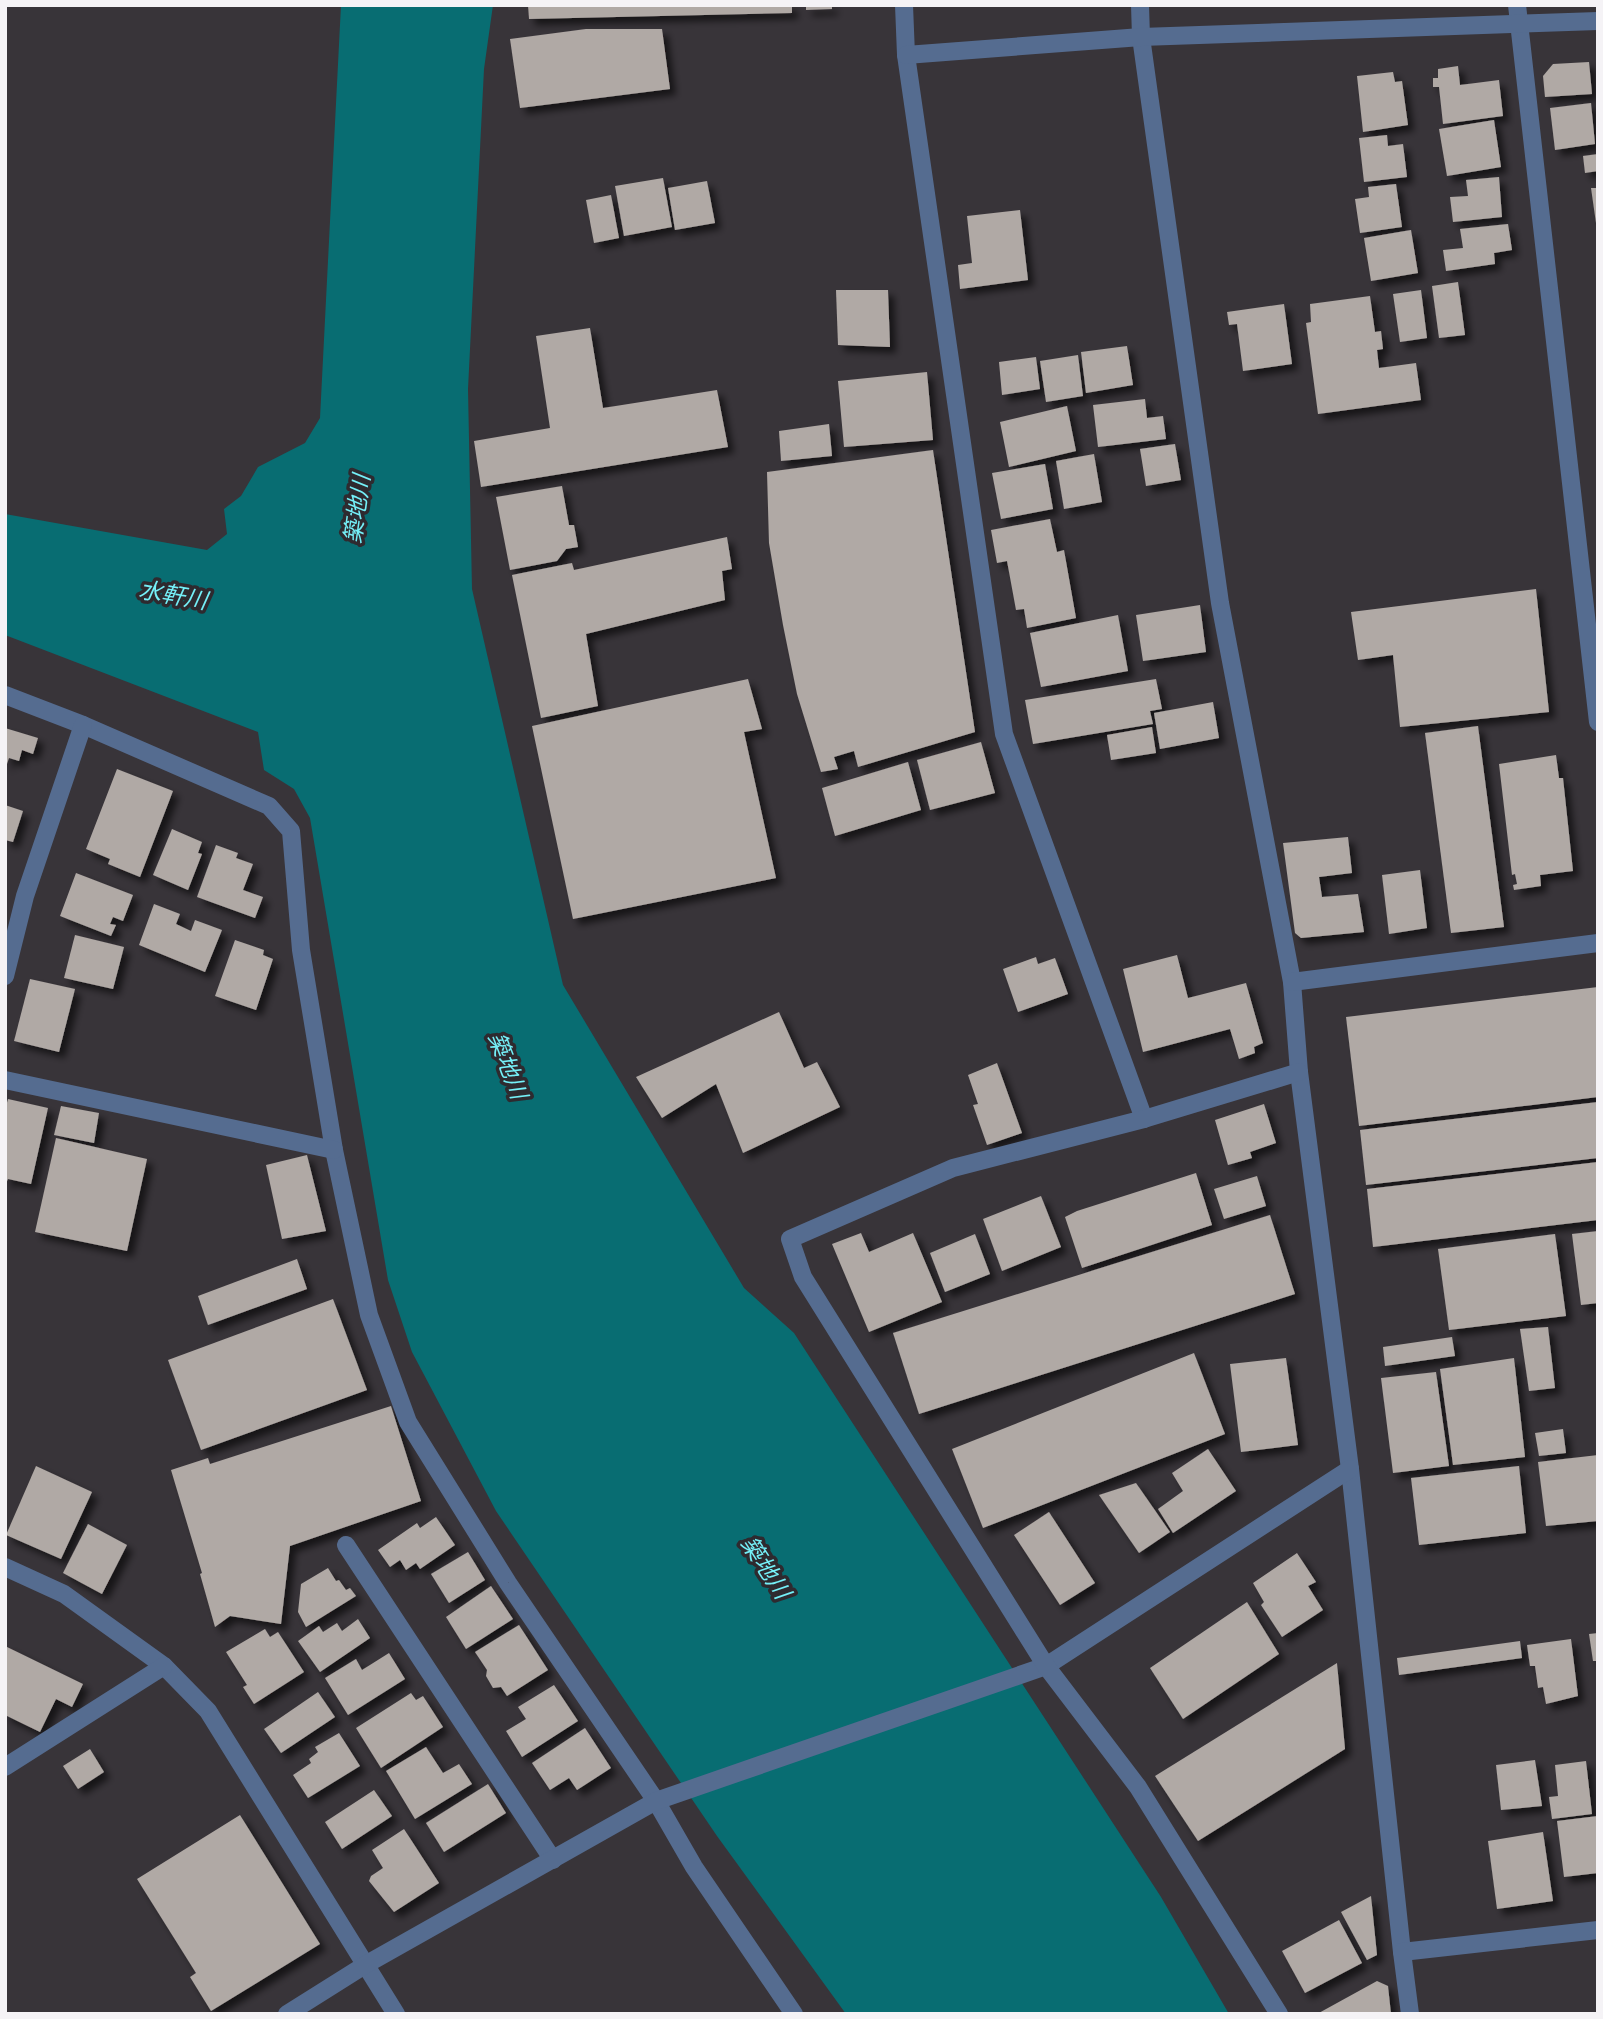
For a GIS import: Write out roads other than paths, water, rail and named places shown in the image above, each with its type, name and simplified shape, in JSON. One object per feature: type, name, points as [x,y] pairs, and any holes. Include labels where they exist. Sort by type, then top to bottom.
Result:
[{"type":"street","points":[[904,5],[906,55],[1004,734],[1144,1119]]},
{"type":"street","points":[[1140,5],[1141,37],[1220,603],[1292,982],[1299,1072],[1350,1469],[1410,2014]]},
{"type":"street","points":[[1517,5],[1598,722]]},
{"type":"street","points":[[906,55],[1141,37],[1598,21]]},
{"type":"street","points":[[5,695],[83,725],[268,806],[291,831],[301,950],[334,1150],[369,1315],[408,1422],[508,1583],[656,1801],[694,1867],[794,2014]]},
{"type":"street","points":[[5,976],[25,896],[83,725]]},
{"type":"street","points":[[1292,982],[1598,943]]},
{"type":"street","points":[[1279,2014],[1138,1787],[1046,1666],[803,1277],[790,1239],[953,1168],[1144,1119],[1299,1072]]},
{"type":"street","points":[[5,1080],[334,1150]]},
{"type":"street","points":[[287,2014],[365,1965],[656,1801],[1025,1671],[1046,1666],[1350,1469]]},
{"type":"street","points":[[346,1545],[553,1860]]},
{"type":"street","points":[[5,1567],[64,1594],[164,1666],[208,1711],[396,2014]]},
{"type":"street","points":[[5,1767],[164,1666]]},
{"type":"street","points":[[1402,1952],[1598,1930]]},
{"type":"water","points":[[341,5],[493,5],[484,69],[468,389],[472,589],[563,985],[744,1288],[794,1333],[1161,1897],[1229,2014],[846,2014],[717,1836],[496,1511],[412,1352],[388,1280],[310,818],[294,789],[264,770],[258,732],[5,635],[5,514],[207,550],[227,534],[224,509],[241,496],[258,467],[305,443],[320,418]]},
{"type":"water label","name":"築地川","points":[[358,509]]},
{"type":"water label","name":"水軒川","points":[[173,596]]},
{"type":"water label","name":"築地川","points":[[507,1066]]},
{"type":"water label","name":"築地川","points":[[765,1568]]}]
